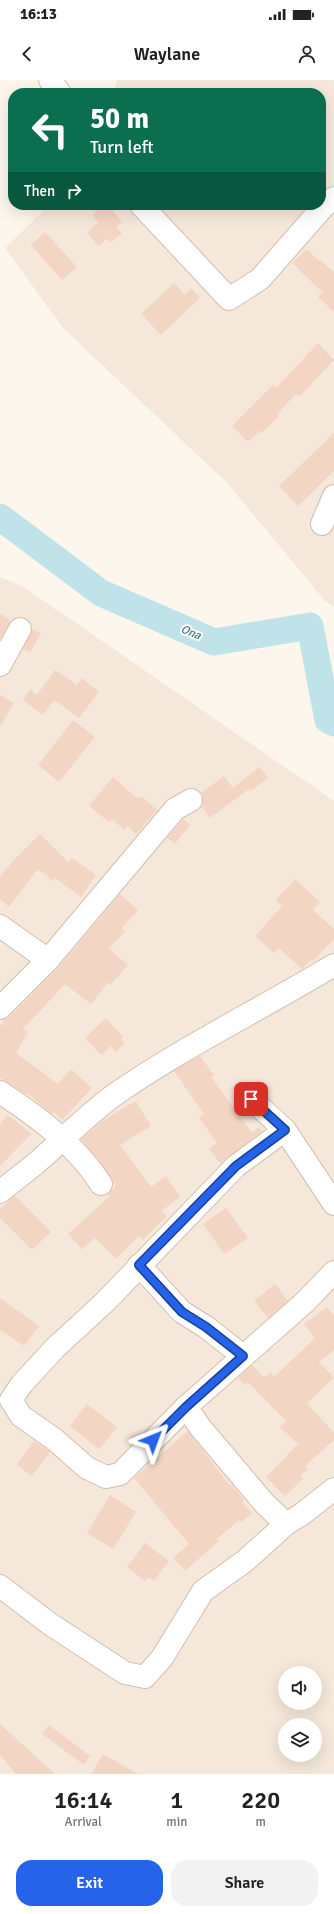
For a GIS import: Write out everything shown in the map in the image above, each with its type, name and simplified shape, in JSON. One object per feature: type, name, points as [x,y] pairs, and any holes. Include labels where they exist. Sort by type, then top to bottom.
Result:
[{"type":"street","points":[[50,80],[56,88]]},
{"type":"street","points":[[326,204],[334,198]]},
{"type":"street","points":[[146,210],[229,299],[260,279],[320,210]]},
{"type":"street","points":[[322,524],[334,496]]},
{"type":"street","points":[[0,665],[20,630]]},
{"type":"street","points":[[0,1008],[48,960],[175,809],[191,800]]},
{"type":"street","points":[[0,926],[48,960]]},
{"type":"street","points":[[0,1192],[119,1092],[208,1036],[283,996],[334,965]]},
{"type":"street","points":[[0,1092],[45,1122],[91,1168],[101,1184]]},
{"type":"street","points":[[251,1099],[285,1130],[334,1204]]},
{"type":"street","points":[[285,1130],[236,1166],[104,1302],[55,1348],[21,1385],[11,1400],[21,1416],[54,1439],[87,1468],[106,1477],[120,1474],[186,1407],[305,1302],[334,1272]]},
{"type":"street","points":[[139,1265],[182,1312],[206,1327],[243,1356]]},
{"type":"street","points":[[186,1407],[200,1427],[266,1504],[286,1524]]},
{"type":"street","points":[[0,1586],[50,1624],[125,1673],[145,1677],[162,1658],[202,1591],[244,1561],[286,1524],[302,1514],[334,1489]]},
{"type":"shaded area","points":[[117,80],[334,80],[334,607],[325,601],[227,483],[63,328],[5,248],[44,210],[326,210],[326,88],[115,88]]},
{"type":"shaded area","points":[[0,577],[24,587],[334,801],[334,1774],[0,1774]]},
{"type":"building","points":[[98,210],[112,210],[122,222],[116,227],[122,233],[110,243],[107,238],[99,246],[87,233],[98,222],[93,215]]},
{"type":"building","points":[[45,232],[77,267],[62,280],[31,245]]},
{"type":"building","points":[[307,249],[319,261],[320,260],[334,272],[334,312],[318,297],[323,293],[292,263]]},
{"type":"building","points":[[174,283],[185,295],[191,288],[200,298],[161,335],[141,314]]},
{"type":"building","points":[[318,343],[334,360],[299,397],[296,394],[277,414],[279,416],[262,433],[260,431],[248,442],[232,426],[273,385],[276,388]]},
{"type":"building","points":[[334,433],[334,471],[298,506],[279,486]]},
{"type":"building","points":[[0,613],[11,621],[1,638],[0,637]]},
{"type":"building","points":[[32,629],[41,633],[30,653],[23,649]]},
{"type":"building","points":[[55,670],[77,685],[82,678],[99,692],[79,718],[54,700],[43,715],[23,700],[30,689],[37,695]]},
{"type":"building","points":[[0,695],[14,703],[0,727]]},
{"type":"building","points":[[73,720],[95,737],[59,782],[38,765]]},
{"type":"building","points":[[259,767],[268,778],[251,791],[249,789],[210,818],[202,807],[203,800],[201,793],[224,776],[233,788]]},
{"type":"building","points":[[113,777],[138,799],[141,796],[157,810],[136,834],[128,826],[124,830],[112,819],[109,822],[89,806]]},
{"type":"building","points":[[183,819],[190,825],[175,844],[167,838]]},
{"type":"building","points":[[40,834],[69,863],[72,858],[96,875],[81,897],[55,878],[52,881],[44,872],[43,874],[38,869],[9,907],[0,899],[0,877],[12,862]]},
{"type":"building","points":[[295,879],[320,902],[313,910],[334,929],[334,939],[313,961],[312,959],[302,969],[279,948],[274,953],[255,936],[282,906],[276,900]]},
{"type":"building","points":[[120,894],[138,910],[122,928],[125,931],[109,949],[128,965],[110,985],[108,983],[91,1004],[65,984],[23,1029],[28,1032],[16,1053],[58,1084],[71,1069],[92,1088],[62,1120],[54,1112],[52,1114],[43,1107],[28,1093],[27,1095],[0,1078],[0,1026],[4,1020],[9,1017],[58,968]]},
{"type":"building","points":[[106,1018],[123,1037],[121,1039],[125,1043],[116,1052],[111,1046],[101,1055],[85,1038]]},
{"type":"building","points":[[200,1056],[214,1075],[211,1077],[252,1133],[259,1127],[262,1131],[221,1164],[209,1149],[217,1143],[199,1118],[204,1114],[174,1071]]},
{"type":"building","points":[[136,1101],[151,1126],[120,1145],[151,1187],[166,1176],[180,1197],[161,1211],[167,1216],[143,1240],[139,1236],[116,1259],[95,1238],[82,1249],[68,1234],[110,1196],[108,1194],[116,1186],[101,1163],[81,1139],[102,1121]]},
{"type":"building","points":[[8,1115],[31,1134],[0,1166],[0,1124]]},
{"type":"building","points":[[15,1196],[51,1232],[32,1250],[0,1218],[0,1209]]},
{"type":"building","points":[[226,1208],[248,1238],[224,1254],[203,1224]]},
{"type":"building","points":[[275,1284],[288,1301],[268,1318],[254,1301]]},
{"type":"building","points":[[0,1298],[39,1326],[24,1346],[0,1330]]},
{"type":"building","points":[[327,1307],[334,1316],[334,1350],[319,1362],[334,1377],[307,1403],[334,1433],[334,1440],[305,1466],[308,1469],[300,1476],[303,1479],[285,1496],[266,1477],[298,1444],[280,1427],[286,1421],[248,1382],[245,1385],[238,1378],[252,1365],[264,1378],[270,1372],[274,1377],[315,1338],[304,1324]]},
{"type":"building","points":[[87,1404],[117,1427],[99,1449],[70,1426]]},
{"type":"building","points":[[188,1431],[230,1486],[232,1485],[244,1500],[242,1502],[252,1513],[241,1522],[239,1520],[217,1539],[219,1541],[185,1571],[173,1558],[189,1544],[134,1478]]},
{"type":"building","points":[[34,1441],[50,1452],[32,1476],[17,1465]]},
{"type":"building","points":[[110,1495],[136,1512],[113,1549],[87,1533]]},
{"type":"building","points":[[145,1543],[169,1561],[154,1581],[148,1577],[145,1581],[127,1567]]},
{"type":"building","points":[[0,1724],[55,1774],[16,1774],[0,1755]]},
{"type":"building","points":[[49,1725],[90,1756],[84,1765],[42,1734]]},
{"type":"building","points":[[103,1754],[138,1774],[91,1774]]},
{"type":"waterway","name":"Ona","points":[[0,517],[101,593],[214,642],[310,626],[328,720],[334,723]]},
{"type":"route","points":[[153,1440],[186,1407],[243,1356],[206,1327],[182,1312],[139,1265],[236,1166],[285,1130],[251,1099]]}]
